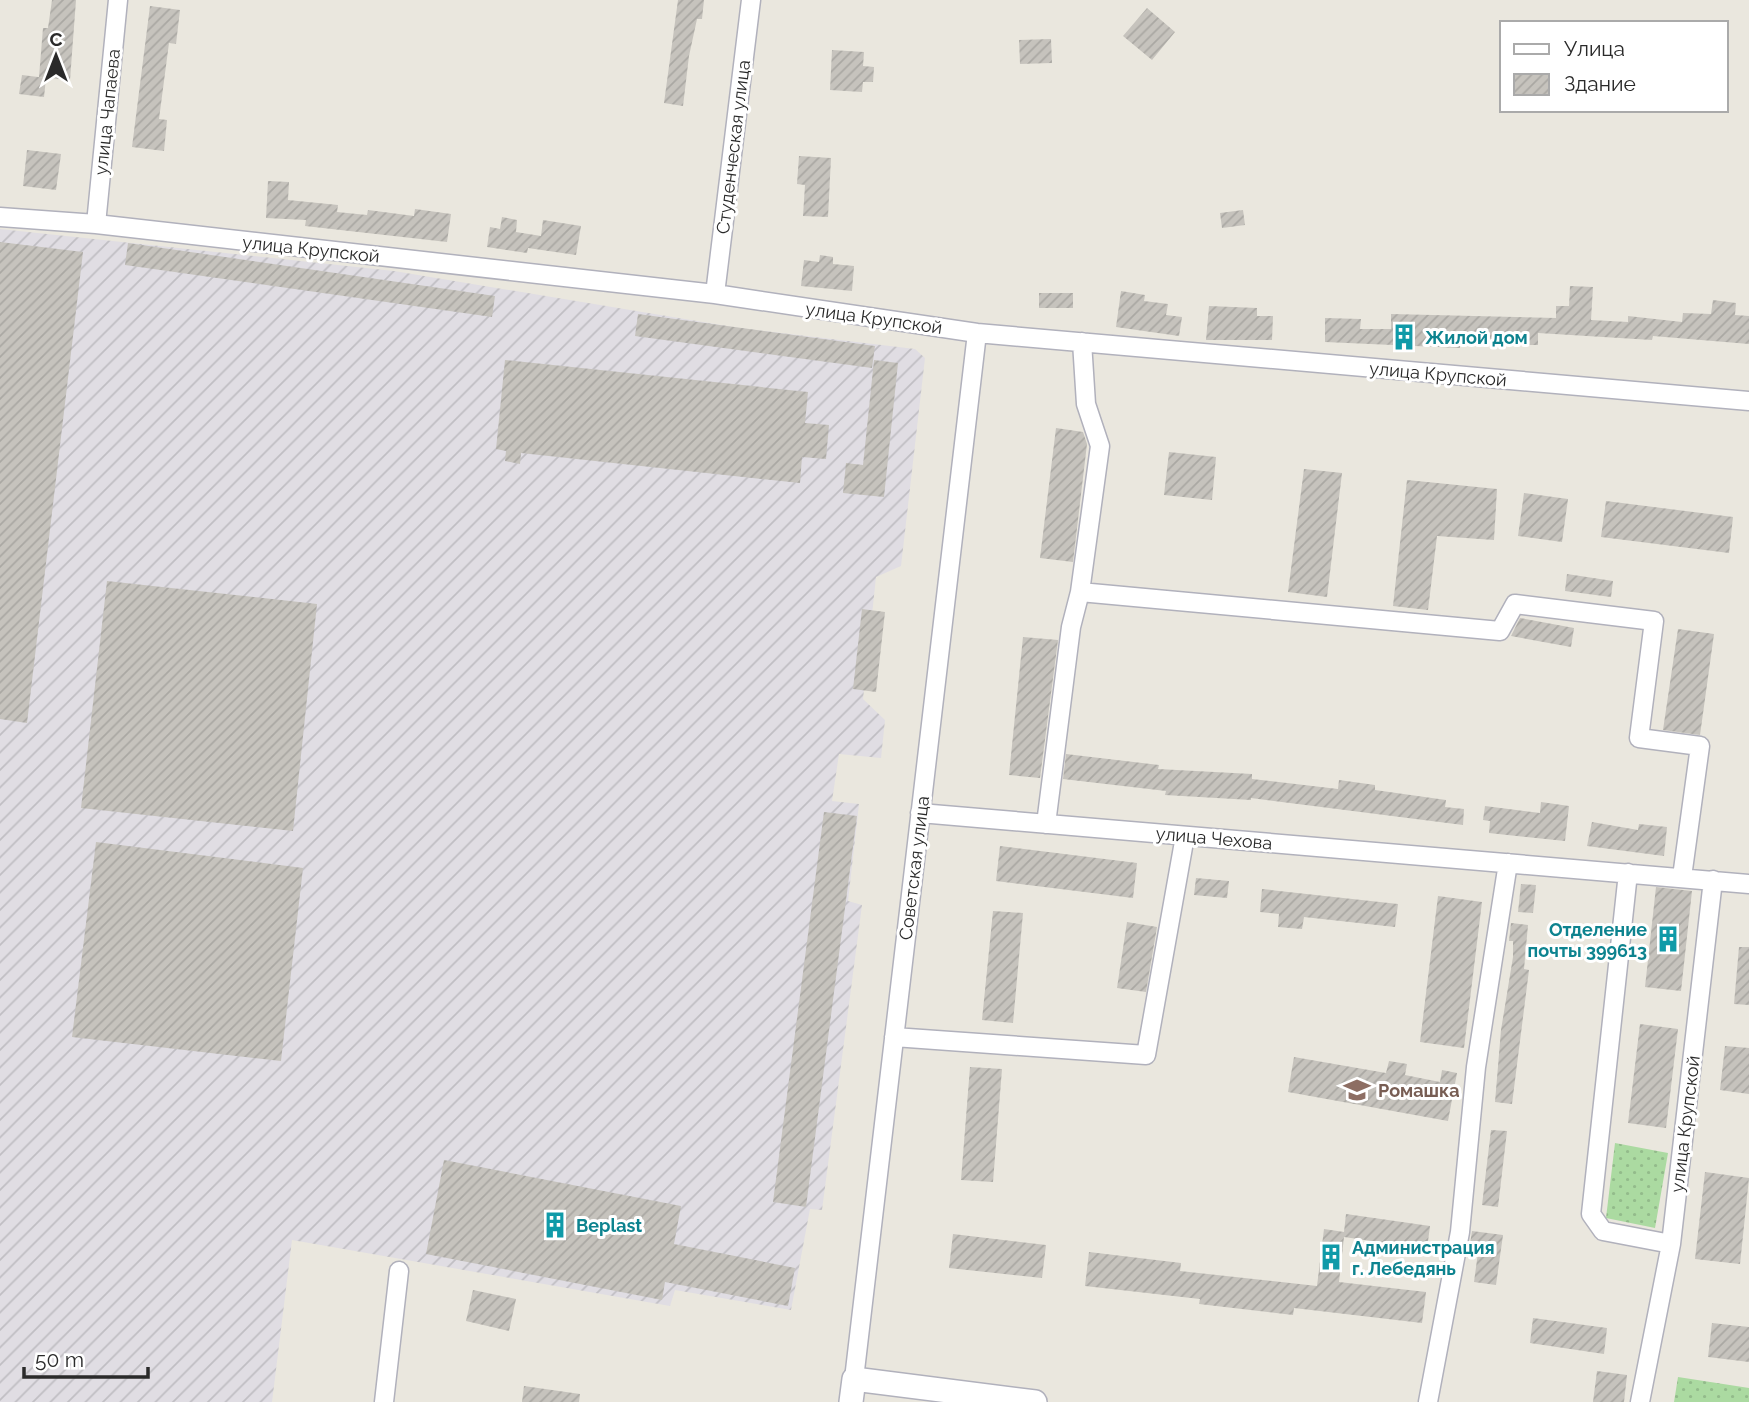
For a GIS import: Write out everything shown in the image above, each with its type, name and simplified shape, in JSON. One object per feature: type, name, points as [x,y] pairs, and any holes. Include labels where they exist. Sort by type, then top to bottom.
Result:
[{"type":"main road","points":[[852,1391],[1035,1402]]},
{"type":"street","name":"улица Чапаева","points":[[96,225],[118,0]]},
{"type":"street","name":"Студенческая улица","points":[[715,294],[751,0]]},
{"type":"street","name":"улица Крупской","points":[[0,217],[96,225],[715,294],[977,333],[1749,401]]},
{"type":"street","name":"Советская улица","points":[[852,1391],[977,333]]},
{"type":"street","points":[[1046,824],[1071,627],[1080,592],[1100,446],[1086,404],[1082,342]]},
{"type":"street","points":[[1080,592],[1500,631],[1515,604],[1654,621],[1639,737],[1700,746],[1682,877]]},
{"type":"street","name":"улица Чехова","points":[[920,813],[1713,880]]},
{"type":"street","points":[[894,1037],[1146,1055],[1185,835]]},
{"type":"street","points":[[1428,1402],[1460,1232],[1476,1067],[1508,863]]},
{"type":"street","points":[[1628,873],[1591,1214],[1604,1231],[1671,1244]]},
{"type":"street","name":"улица Крупской","points":[[1640,1402],[1671,1244],[1713,880]]},
{"type":"street","points":[[1713,880],[1749,884]]},
{"type":"street","points":[[384,1402],[399,1271]]},
{"type":"shaded area","points":[[0,229],[394,271],[739,328],[915,349],[925,358],[901,566],[876,577],[863,699],[885,720],[881,758],[839,754],[832,801],[859,804],[848,901],[862,905],[822,1210],[810,1209],[791,1310],[675,1290],[670,1306],[292,1240],[272,1402],[0,1402]]},
{"type":"green space","points":[[1615,1143],[1668,1153],[1655,1228],[1606,1218]]},
{"type":"green space","points":[[1678,1377],[1749,1388],[1749,1402],[1674,1402]]},
{"type":"building","points":[[52,0],[76,0],[70,80],[39,77],[43,28],[48,28]]},
{"type":"building","points":[[678,0],[704,0],[702,19],[697,19],[689,56],[683,106],[664,103]]},
{"type":"building","points":[[150,6],[180,10],[176,44],[169,43],[159,119],[167,120],[164,151],[132,147]]},
{"type":"building","points":[[1147,8],[1175,32],[1152,60],[1123,36]]},
{"type":"building","points":[[1051,39],[1052,63],[1020,64],[1019,40]]},
{"type":"building","points":[[832,50],[864,52],[863,66],[874,67],[873,82],[863,82],[862,92],[830,90]]},
{"type":"building","points":[[22,75],[46,78],[44,97],[19,94]]},
{"type":"building","points":[[27,150],[61,154],[56,190],[23,186]]},
{"type":"building","points":[[799,156],[831,158],[828,217],[803,216],[805,185],[797,184]]},
{"type":"building","points":[[268,181],[289,182],[288,200],[338,205],[337,212],[367,215],[368,210],[414,216],[415,209],[451,214],[447,242],[305,226],[306,220],[266,218]]},
{"type":"building","points":[[1243,210],[1245,225],[1222,228],[1220,213]]},
{"type":"building","points":[[502,217],[517,220],[516,232],[541,236],[543,220],[581,226],[576,255],[528,248],[527,253],[487,247],[490,227],[500,229]]},
{"type":"building","points":[[0,242],[83,252],[27,723],[0,719]]},
{"type":"building","points":[[128,243],[495,296],[492,317],[125,265]]},
{"type":"building","points":[[820,255],[833,257],[833,264],[854,266],[852,291],[801,286],[804,260],[819,262]]},
{"type":"building","points":[[1570,286],[1593,287],[1591,320],[1628,322],[1628,316],[1682,322],[1683,313],[1711,314],[1713,300],[1736,303],[1735,315],[1749,316],[1749,344],[1653,336],[1652,340],[1538,333],[1538,345],[1460,345],[1460,348],[1325,342],[1325,318],[1361,319],[1360,329],[1391,329],[1391,314],[1556,318],[1556,306],[1569,306]]},
{"type":"building","points":[[1121,291],[1145,295],[1144,301],[1168,304],[1166,315],[1182,317],[1179,336],[1116,327]]},
{"type":"building","points":[[1039,293],[1073,293],[1073,308],[1039,308]]},
{"type":"building","points":[[1209,306],[1257,308],[1257,316],[1273,316],[1272,340],[1206,340]]},
{"type":"building","points":[[638,314],[875,346],[872,368],[635,336]]},
{"type":"building","points":[[505,360],[808,392],[805,423],[829,425],[826,459],[802,457],[800,483],[521,453],[520,464],[505,461],[506,451],[496,449]]},
{"type":"building","points":[[874,360],[898,363],[884,497],[843,493],[846,463],[863,465]]},
{"type":"building","points":[[1056,428],[1083,432],[1087,444],[1073,562],[1040,558]]},
{"type":"building","points":[[1169,452],[1216,457],[1212,500],[1164,495]]},
{"type":"building","points":[[1304,469],[1342,473],[1327,597],[1288,592]]},
{"type":"building","points":[[1407,480],[1497,489],[1494,540],[1437,536],[1428,610],[1393,606]]},
{"type":"building","points":[[1524,493],[1568,499],[1562,542],[1518,536]]},
{"type":"building","points":[[1606,501],[1733,517],[1729,553],[1601,537]]},
{"type":"building","points":[[1567,574],[1613,581],[1611,597],[1565,591]]},
{"type":"building","points":[[107,581],[317,604],[293,831],[81,808]]},
{"type":"building","points":[[862,609],[885,612],[876,692],[853,689]]},
{"type":"building","points":[[1520,618],[1574,628],[1571,647],[1511,636]]},
{"type":"building","points":[[1678,629],[1714,634],[1700,735],[1663,730]]},
{"type":"building","points":[[1023,637],[1058,640],[1040,778],[1009,775]]},
{"type":"building","points":[[1066,754],[1159,765],[1158,769],[1252,774],[1252,779],[1338,789],[1339,780],[1375,785],[1375,790],[1446,800],[1445,807],[1464,809],[1463,825],[1251,798],[1165,795],[1166,791],[1063,779]]},
{"type":"building","points":[[1541,802],[1569,806],[1565,841],[1489,833],[1490,821],[1483,820],[1485,806],[1540,813]]},
{"type":"building","points":[[824,812],[857,816],[806,1207],[773,1202]]},
{"type":"building","points":[[1592,822],[1638,830],[1639,824],[1667,827],[1664,856],[1587,846]]},
{"type":"building","points":[[96,842],[303,868],[281,1061],[72,1037]]},
{"type":"building","points":[[1000,846],[1137,863],[1133,898],[996,881]]},
{"type":"building","points":[[1196,878],[1229,881],[1227,898],[1194,895]]},
{"type":"building","points":[[1521,884],[1536,885],[1533,913],[1518,912]]},
{"type":"building","name":"Отделение почты 399613","points":[[1656,887],[1692,891],[1681,991],[1645,987]]},
{"type":"building","points":[[1262,889],[1398,904],[1395,927],[1304,917],[1302,929],[1278,927],[1279,914],[1260,912]]},
{"type":"building","points":[[1438,896],[1482,902],[1464,1048],[1420,1042]]},
{"type":"building","points":[[993,911],[1023,913],[1013,1023],[982,1020]]},
{"type":"building","points":[[1127,922],[1157,927],[1146,992],[1117,988]]},
{"type":"building","points":[[1511,923],[1528,925],[1524,969],[1529,970],[1512,1104],[1495,1102],[1501,1030],[1513,957],[1513,941],[1509,941]]},
{"type":"building","points":[[1739,947],[1749,947],[1749,1005],[1734,1004]]},
{"type":"building","points":[[1640,1024],[1678,1029],[1666,1128],[1628,1123]]},
{"type":"building","points":[[1725,1046],[1749,1048],[1749,1094],[1720,1090]]},
{"type":"building","points":[[1294,1057],[1386,1073],[1389,1061],[1407,1064],[1405,1075],[1440,1082],[1442,1070],[1457,1073],[1448,1121],[1288,1092]]},
{"type":"building","points":[[970,1067],[1002,1069],[993,1182],[961,1180]]},
{"type":"building","points":[[1491,1130],[1507,1131],[1498,1207],[1482,1205]]},
{"type":"building","name":"Beplast","points":[[444,1160],[681,1206],[674,1244],[795,1268],[788,1306],[665,1282],[662,1300],[426,1254]]},
{"type":"building","points":[[1705,1172],[1749,1178],[1740,1264],[1695,1259]]},
{"type":"building","points":[[1346,1214],[1430,1226],[1427,1249],[1344,1237],[1339,1282],[1426,1292],[1422,1323],[1294,1308],[1293,1315],[1199,1304],[1200,1299],[1085,1286],[1089,1252],[1181,1263],[1180,1271],[1317,1286],[1324,1229],[1344,1232]]},
{"type":"building","points":[[1472,1231],[1503,1235],[1496,1285],[1474,1282],[1479,1245],[1470,1244]]},
{"type":"building","points":[[953,1234],[1046,1245],[1042,1278],[949,1268]]},
{"type":"building","points":[[473,1290],[516,1299],[509,1331],[466,1321]]},
{"type":"building","points":[[1533,1318],[1607,1328],[1604,1354],[1530,1343]]},
{"type":"building","points":[[1712,1323],[1749,1327],[1749,1362],[1708,1357]]},
{"type":"building","points":[[1597,1371],[1627,1375],[1624,1402],[1593,1402]]},
{"type":"building","points":[[524,1386],[580,1394],[579,1402],[522,1402]]},
{"type":"place","name":"Жилой дом","points":[[1404,337]]},
{"type":"place","name":"Отделение почты 399613","points":[[1668,939]]},
{"type":"place","name":"Ромашка","points":[[1357,1090]]},
{"type":"place","name":"Beplast","points":[[555,1225]]},
{"type":"place","name":"Администрация г. Лебедянь","points":[[1331,1257]]}]
